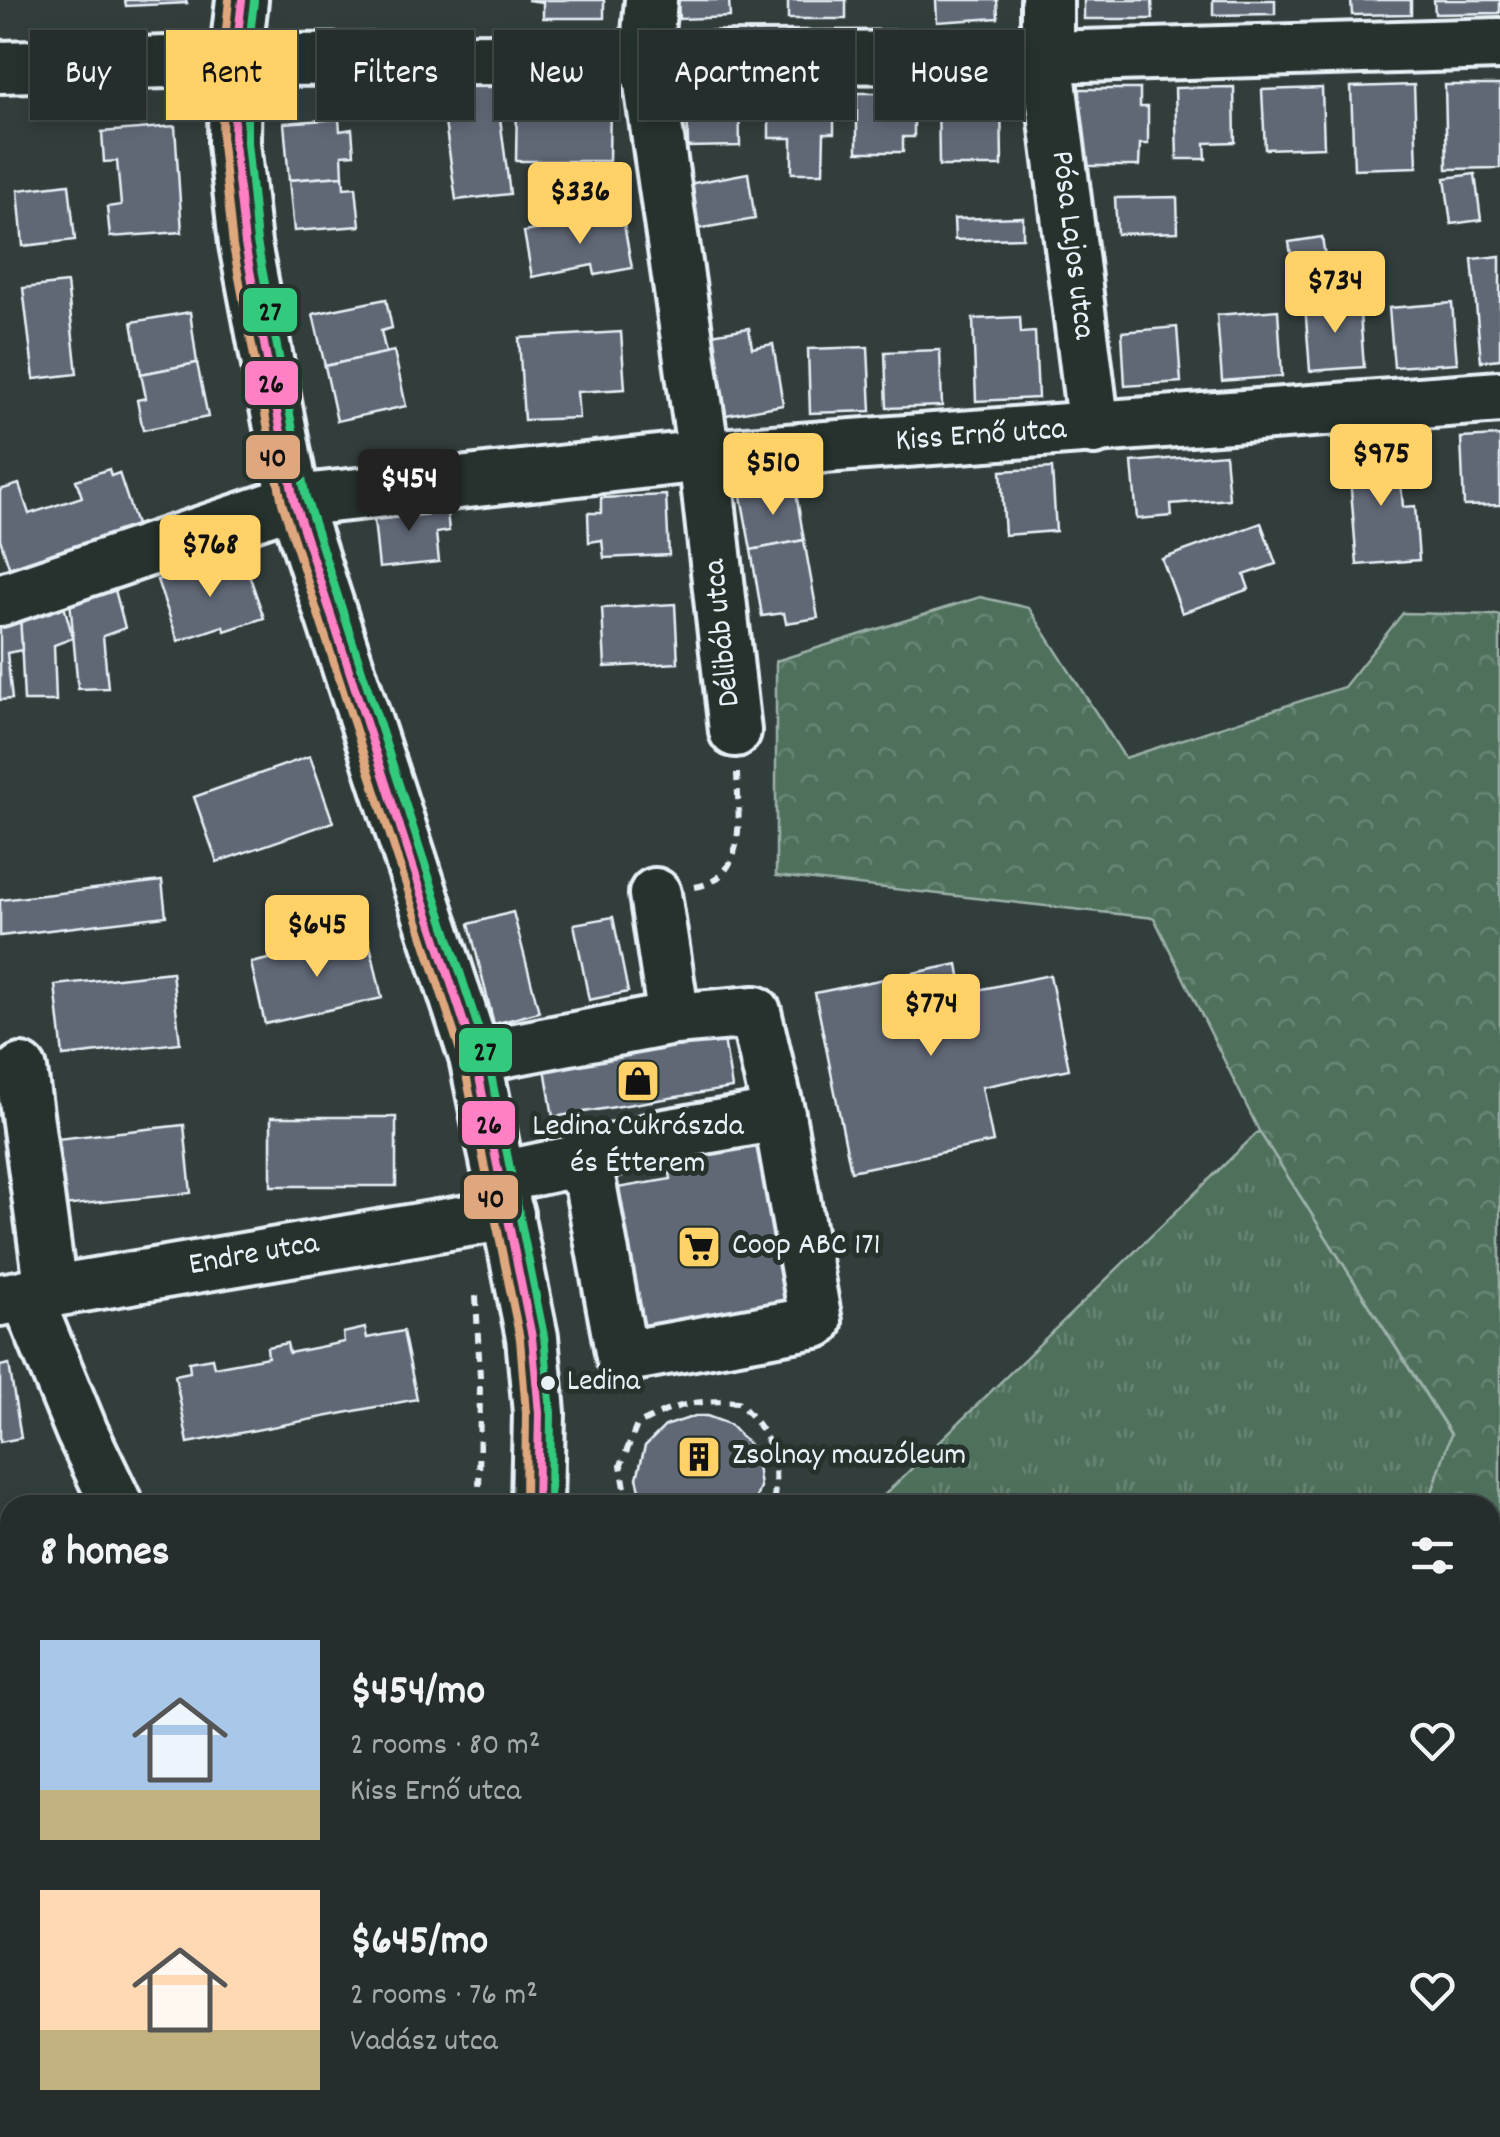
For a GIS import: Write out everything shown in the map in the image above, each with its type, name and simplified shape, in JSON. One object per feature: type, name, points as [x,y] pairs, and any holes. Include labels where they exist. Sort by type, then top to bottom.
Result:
[{"type":"street","points":[[238,30],[242,0]]},
{"type":"street","name":"Délibáb utca","points":[[648,30],[651,0]]},
{"type":"street","name":"Pósa Lajos utca","points":[[1046,0],[1047,57],[1094,429]]},
{"type":"street","points":[[855,57],[1047,57],[1500,44]]},
{"type":"street","points":[[297,59],[639,56]]},
{"type":"street","points":[[0,68],[166,62]]},
{"type":"street","points":[[234,120],[245,244],[294,501],[475,1057],[532,1337],[539,1412],[537,1495]]},
{"type":"street","name":"Délibáb utca","points":[[655,120],[704,456],[735,731]]},
{"type":"street","name":"Kiss Ernő utca","points":[[0,600],[294,501],[704,456],[1500,397]]},
{"type":"street","points":[[655,894],[674,1019]]},
{"type":"street","points":[[475,1057],[674,1019],[756,1012],[779,1115],[816,1322],[622,1356],[590,1182],[572,1162]]},
{"type":"street","points":[[21,1070],[26,1295],[112,1495]]},
{"type":"street","name":"Endre utca","points":[[26,1295],[504,1196],[572,1162],[665,1135],[779,1115]]},
{"type":"path","points":[[655,894],[706,885],[727,871],[739,836],[735,731]]},
{"type":"path","points":[[626,1495],[621,1465],[636,1425],[673,1406],[713,1400],[738,1402],[770,1441],[777,1478],[774,1495]]},
{"type":"green space","points":[[980,597],[1029,608],[1125,758],[1344,687],[1403,613],[1500,615],[1500,1495],[1431,1495],[1451,1434],[1259,1131],[1154,918],[776,876],[776,661]]},
{"type":"green space","points":[[1259,1131],[1451,1435],[1431,1495],[884,1495]]},
{"type":"building","points":[[125,0],[186,0],[187,3],[126,6]]},
{"type":"building","points":[[527,0],[604,0],[604,18],[543,18],[543,2]]},
{"type":"building","points":[[678,0],[729,0],[730,17],[679,19]]},
{"type":"building","points":[[788,0],[846,0],[846,19],[788,19]]},
{"type":"building","points":[[936,0],[997,0],[998,18],[937,22]]},
{"type":"building","points":[[1084,0],[1152,0],[1153,19],[1084,19]]},
{"type":"building","points":[[1213,0],[1275,0],[1275,14],[1213,15]]},
{"type":"building","points":[[1351,0],[1411,0],[1411,14],[1352,15]]},
{"type":"building","points":[[1434,0],[1500,0],[1500,13],[1435,14]]},
{"type":"building","points":[[494,80],[494,120],[500,120],[510,194],[456,200],[445,120],[474,120],[474,81]]},
{"type":"building","points":[[1414,85],[1417,167],[1354,169],[1351,87]]},
{"type":"building","points":[[1445,85],[1500,85],[1500,168],[1447,169]]},
{"type":"building","points":[[1234,87],[1235,142],[1205,143],[1206,159],[1177,159],[1175,88]]},
{"type":"building","points":[[1322,88],[1324,147],[1265,149],[1262,90]]},
{"type":"building","points":[[1080,89],[1140,89],[1140,107],[1148,107],[1148,144],[1140,144],[1139,166],[1080,166]]},
{"type":"building","points":[[857,93],[875,93],[875,120],[914,120],[914,137],[903,137],[903,152],[857,152]]},
{"type":"building","points":[[339,120],[340,131],[352,129],[354,154],[342,155],[343,176],[289,180],[284,123]]},
{"type":"building","points":[[517,120],[610,120],[609,161],[516,161]]},
{"type":"building","points":[[687,120],[740,120],[740,146],[688,147]]},
{"type":"building","points":[[769,120],[834,120],[834,133],[824,133],[823,173],[792,173],[792,138],[769,138]]},
{"type":"building","points":[[938,120],[1001,120],[1002,166],[939,166]]},
{"type":"building","points":[[175,126],[182,232],[110,237],[107,207],[121,205],[117,161],[104,162],[102,132]]},
{"type":"building","points":[[748,173],[755,219],[691,230],[683,185]]},
{"type":"building","points":[[1475,174],[1481,220],[1451,224],[1445,178]]},
{"type":"building","points":[[343,176],[344,188],[356,187],[360,226],[294,231],[289,180]]},
{"type":"building","points":[[69,184],[75,240],[23,246],[18,190]]},
{"type":"building","points":[[1177,197],[1178,232],[1117,234],[1115,198]]},
{"type":"building","points":[[622,214],[632,268],[595,275],[593,265],[532,277],[524,232]]},
{"type":"building","points":[[1023,217],[1023,238],[955,240],[954,219]]},
{"type":"building","points":[[1322,237],[1328,276],[1295,281],[1289,242]]},
{"type":"building","points":[[1500,256],[1500,359],[1481,361],[1472,259]]},
{"type":"building","points":[[67,283],[77,374],[34,379],[23,288]]},
{"type":"building","points":[[386,299],[392,328],[381,331],[386,353],[325,366],[313,314]]},
{"type":"building","points":[[1359,300],[1364,367],[1310,371],[1305,304]]},
{"type":"building","points":[[1452,303],[1457,363],[1394,367],[1389,308]]},
{"type":"building","points":[[1278,310],[1282,376],[1222,381],[1217,315]]},
{"type":"building","points":[[190,312],[197,363],[141,374],[132,322]]},
{"type":"building","points":[[1020,317],[1021,333],[1035,332],[1038,398],[976,401],[973,319]]},
{"type":"building","points":[[1177,327],[1181,382],[1125,386],[1122,332]]},
{"type":"building","points":[[749,328],[752,348],[773,344],[783,405],[726,415],[711,334]]},
{"type":"building","points":[[621,332],[625,389],[577,392],[579,418],[524,420],[519,338]]},
{"type":"building","points":[[868,347],[871,411],[810,413],[808,349]]},
{"type":"building","points":[[940,350],[942,406],[887,408],[885,352]]},
{"type":"building","points":[[394,351],[406,406],[337,421],[325,366]]},
{"type":"building","points":[[197,363],[208,417],[143,430],[137,400],[146,398],[141,374]]},
{"type":"building","points":[[1500,436],[1500,505],[1464,506],[1461,438]]},
{"type":"building","points":[[1398,448],[1403,507],[1415,506],[1419,560],[1357,565],[1348,452]]},
{"type":"building","points":[[1225,454],[1229,499],[1171,504],[1172,516],[1137,519],[1132,462]]},
{"type":"building","points":[[1052,468],[1056,531],[1005,535],[1001,471]]},
{"type":"building","points":[[109,469],[111,476],[119,473],[138,531],[11,573],[0,539],[0,490],[19,484],[29,514],[82,497],[76,480]]},
{"type":"building","points":[[795,487],[804,540],[751,550],[741,496]]},
{"type":"building","points":[[666,495],[669,555],[604,558],[602,540],[589,542],[588,513],[601,513],[601,498]]},
{"type":"building","points":[[446,502],[449,531],[436,533],[439,562],[379,568],[373,510]]},
{"type":"building","points":[[1261,523],[1276,564],[1244,575],[1249,589],[1182,613],[1162,559]]},
{"type":"building","points":[[804,540],[818,618],[786,623],[784,613],[762,616],[751,550]]},
{"type":"building","points":[[244,560],[264,618],[178,641],[157,580],[193,568],[197,577]]},
{"type":"building","points":[[114,586],[125,628],[103,636],[108,688],[78,689],[70,600]]},
{"type":"building","points":[[63,602],[73,638],[54,645],[56,701],[24,701],[20,616]]},
{"type":"building","points":[[675,604],[678,663],[605,667],[602,608]]},
{"type":"building","points":[[20,616],[22,650],[7,653],[12,699],[0,700],[0,623]]},
{"type":"building","points":[[310,756],[333,822],[217,862],[194,797]]},
{"type":"building","points":[[162,881],[166,916],[0,936],[0,900]]},
{"type":"building","points":[[513,912],[539,1012],[494,1024],[469,924]]},
{"type":"building","points":[[613,917],[628,992],[589,1000],[574,924]]},
{"type":"building","points":[[368,936],[382,998],[265,1024],[251,963]]},
{"type":"building","points":[[958,964],[963,993],[1050,975],[1069,1069],[982,1087],[993,1142],[851,1171],[815,993]]},
{"type":"building","points":[[172,972],[180,1043],[63,1056],[55,985]]},
{"type":"building","points":[[723,1033],[732,1088],[553,1117],[544,1062]]},
{"type":"building","points":[[271,1117],[396,1117],[396,1186],[271,1186]]},
{"type":"building","points":[[184,1125],[191,1193],[63,1206],[56,1139]]},
{"type":"building","name":"Coop ABC 171","points":[[759,1139],[787,1306],[636,1331],[611,1189],[671,1179],[667,1155]]},
{"type":"building","points":[[365,1328],[367,1338],[403,1331],[417,1399],[188,1443],[175,1375],[190,1372],[189,1362],[212,1358],[214,1367],[268,1357],[267,1347],[287,1343],[289,1353],[344,1342],[343,1333]]},
{"type":"building","points":[[9,1364],[21,1438],[0,1442],[0,1366]]},
{"type":"building","name":"Zsolnay mauzóleum","points":[[695,1416],[729,1424],[755,1451],[760,1487],[757,1495],[641,1495],[637,1478],[645,1446],[665,1426]]},
{"type":"transit line","name":"40","points":[[229,0],[223,60],[222,144],[233,246],[282,503],[463,1060],[520,1339],[526,1413],[525,1495]]},
{"type":"transit line","name":"26","points":[[242,0],[235,60],[234,143],[245,244],[294,501],[475,1057],[532,1337],[539,1413],[537,1495]]},
{"type":"transit line","name":"27","points":[[254,1],[247,61],[247,142],[257,242],[306,498],[487,1055],[544,1336],[551,1413],[550,1495]]},
{"type":"place","name":"Ledina Cukrászda és Étterem","points":[[638,1081]]},
{"type":"place","name":"Coop ABC 171","points":[[699,1247]]},
{"type":"place","name":"Ledina","points":[[548,1383]]},
{"type":"place","name":"Zsolnay mauzóleum","points":[[699,1457]]}]
